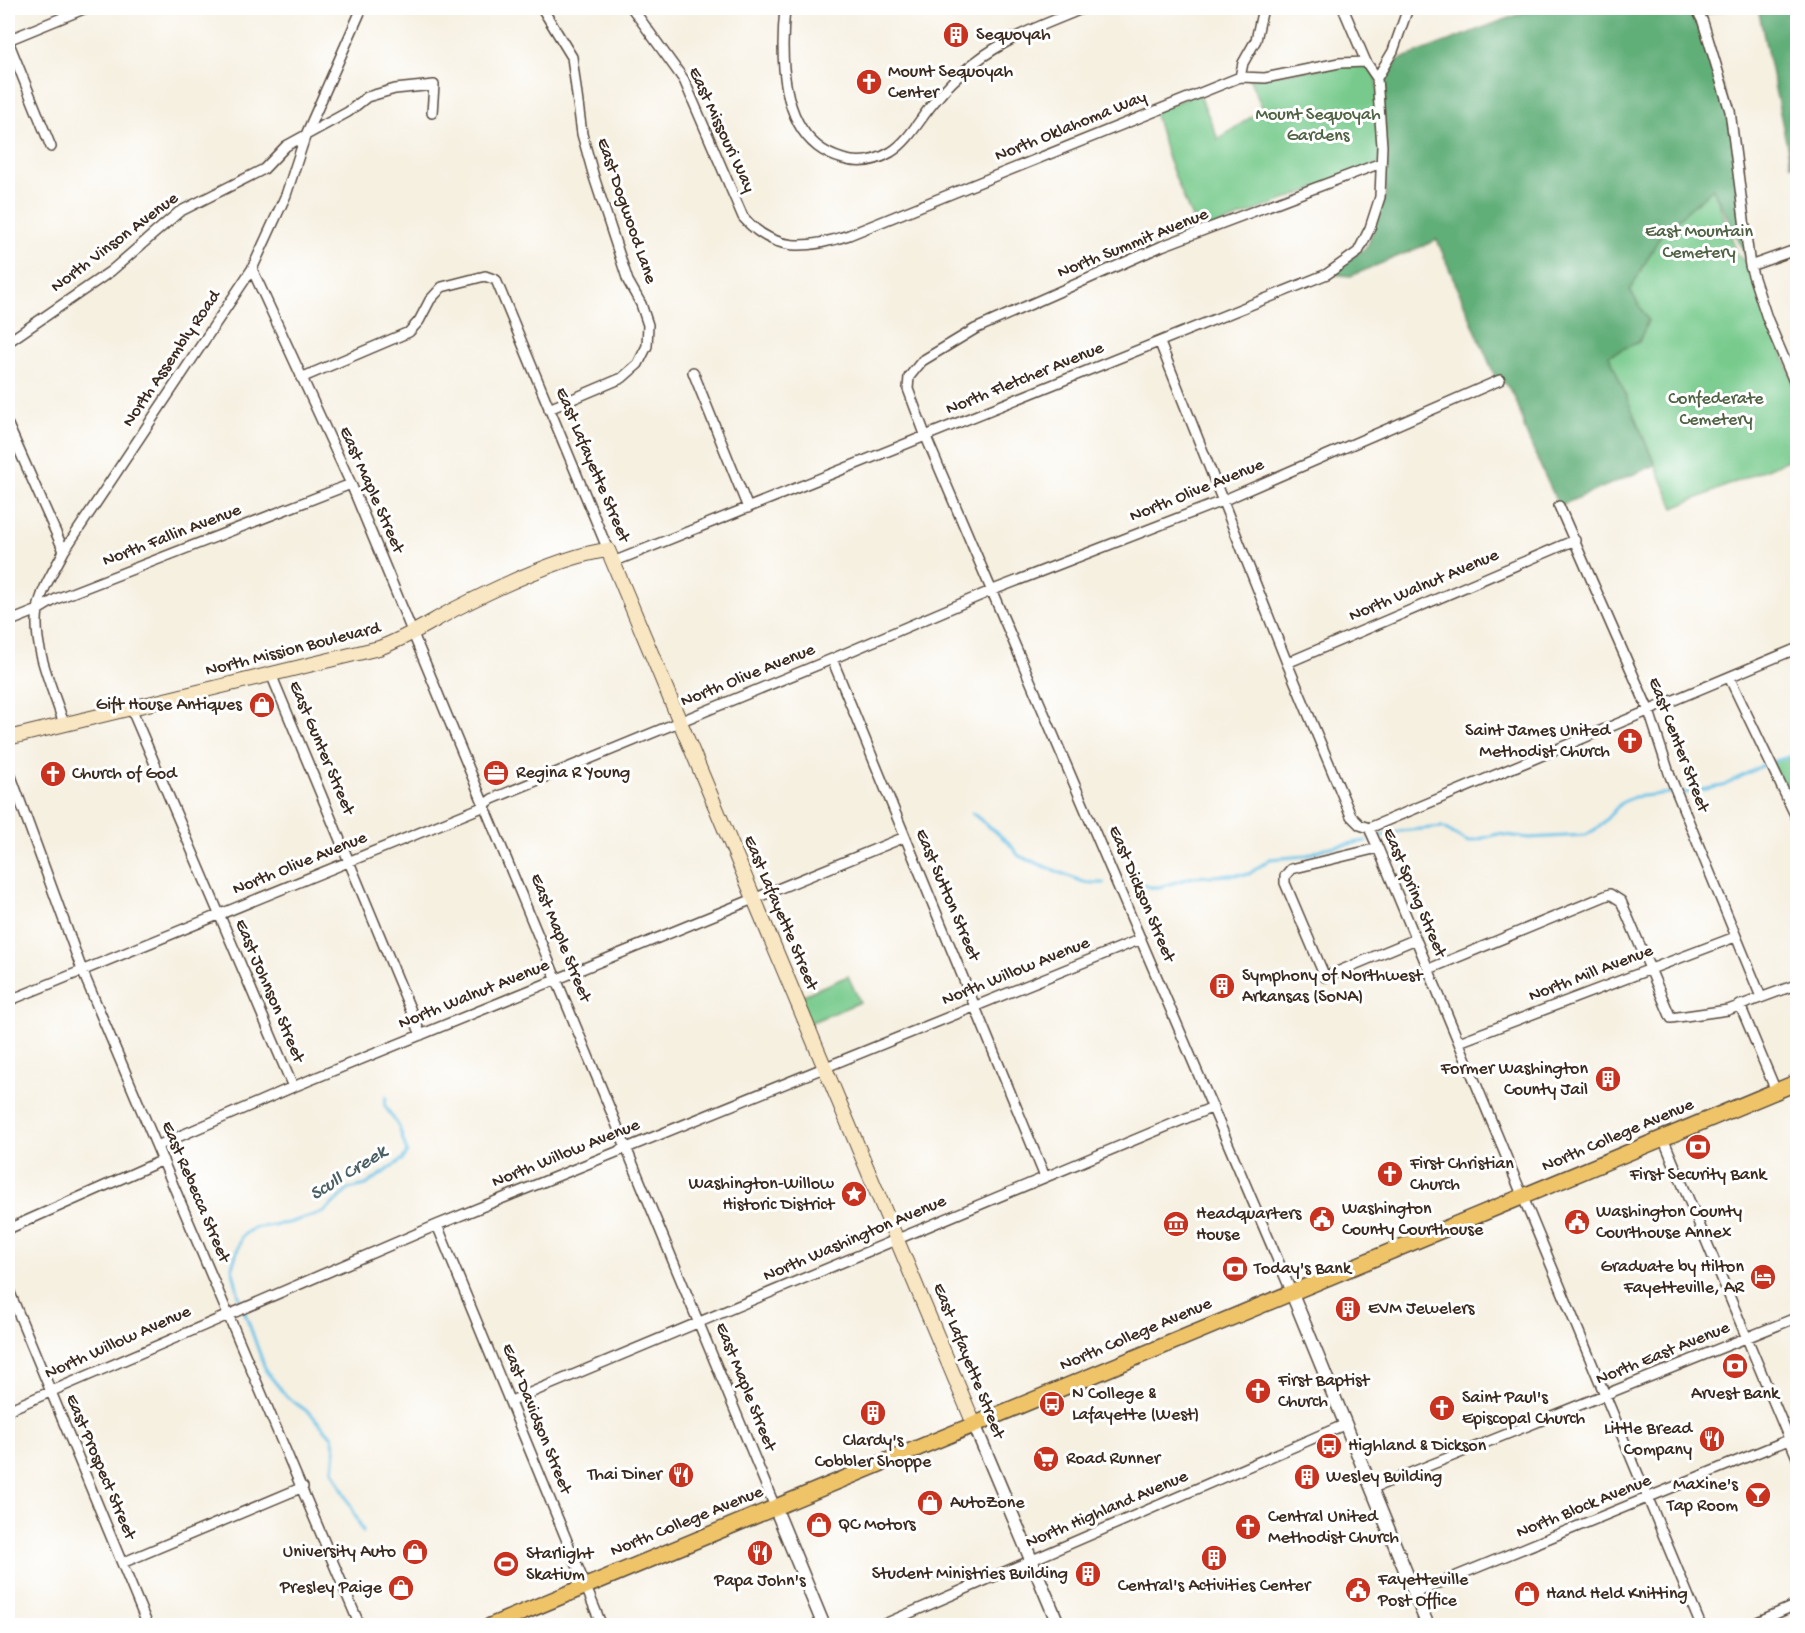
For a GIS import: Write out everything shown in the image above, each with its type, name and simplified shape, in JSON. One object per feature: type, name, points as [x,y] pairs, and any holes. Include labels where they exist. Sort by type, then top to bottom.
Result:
[{"type":"main road","name":"North Mission Boulevard","points":[[8,738],[380,648],[471,601],[574,558],[611,556]]},
{"type":"main road","name":"East Lafayette Street","points":[[611,556],[974,1424]]},
{"type":"main road","name":"North College Avenue","points":[[490,1626],[1291,1292],[1523,1198],[1797,1082]]},
{"type":"street","points":[[51,147],[8,41],[86,8]]},
{"type":"street","name":"North Assembly Road","points":[[64,724],[40,647],[38,610],[45,589],[64,550],[252,269],[286,195],[304,137],[362,8]]},
{"type":"street","name":"East Dogwood Lane","points":[[542,8],[572,57],[582,134],[594,177],[628,281],[641,304],[648,326],[647,346],[638,364],[622,378],[549,409]]},
{"type":"street","name":"East Missouri Way","points":[[632,8],[684,80],[743,217],[756,232],[774,242],[794,246]]},
{"type":"street","points":[[785,8],[783,35],[785,77],[792,108],[805,135],[821,151],[834,157],[863,162],[891,152],[905,141],[947,88],[975,62],[1008,40],[1084,8]]},
{"type":"street","points":[[1240,77],[1243,63],[1256,40],[1263,8]]},
{"type":"street","points":[[1343,8],[1366,62],[1377,78],[1393,51],[1408,8]]},
{"type":"street","points":[[1696,8],[1703,22],[1730,111],[1750,266],[1767,318],[1797,391]]},
{"type":"street","name":"North Oklahoma Way","points":[[794,246],[829,242],[849,235],[1240,77],[1265,78],[1339,63],[1366,62]]},
{"type":"street","name":"North Fletcher Avenue","points":[[611,556],[748,508],[1327,274],[1358,252],[1370,228],[1380,197],[1381,163],[1377,78]]},
{"type":"street","name":"North Vinson Avenue","points":[[8,342],[111,271],[179,213],[264,169],[286,146],[368,98],[395,89],[434,85],[432,113]]},
{"type":"street","name":"North Summit Avenue","points":[[909,377],[922,361],[975,329],[1162,246],[1381,163]]},
{"type":"street","points":[[1750,266],[1797,249]]},
{"type":"street","name":"East Maple Street","points":[[252,269],[351,484],[824,1626]]},
{"type":"street","name":"East Lafayette Street","points":[[301,378],[408,332],[419,321],[430,300],[442,287],[485,276],[496,280],[611,556]]},
{"type":"street","name":"East Spring Street","points":[[1160,343],[1287,663],[1351,816],[1360,825],[1369,828],[1378,848],[1701,1626]]},
{"type":"street","points":[[693,372],[748,508]]},
{"type":"street","name":"East Dickson Street","points":[[909,377],[908,389],[926,437],[1213,1107],[1373,1488],[1428,1626]]},
{"type":"street","name":"North Olive Avenue","points":[[8,1001],[832,660],[993,590],[1222,501],[1500,380]]},
{"type":"street","points":[[8,425],[64,550]]},
{"type":"street","name":"North Fallin Avenue","points":[[8,622],[38,610],[56,599],[351,484]]},
{"type":"street","name":"East Center Street","points":[[1559,506],[1649,711],[1671,776],[1761,997]]},
{"type":"street","name":"North Walnut Avenue","points":[[1287,663],[1575,540]]},
{"type":"street","points":[[1369,828],[1797,648]]},
{"type":"street","name":"East Sutton Street","points":[[832,660],[1045,1177]]},
{"type":"street","name":"East Gunter Street","points":[[271,674],[351,860],[421,1035]]},
{"type":"street","points":[[1729,677],[1797,821]]},
{"type":"street","name":"East Johnson Street","points":[[131,708],[293,1087]]},
{"type":"street","name":"East Rebecca Street","points":[[8,768],[82,970],[230,1312],[360,1626]]},
{"type":"street","name":"North Walnut Avenue","points":[[157,1146],[293,1087],[904,837]]},
{"type":"street","points":[[1378,848],[1291,869],[1285,876],[1285,883],[1325,977],[1416,939]]},
{"type":"street","points":[[1429,969],[1605,895],[1614,894],[1621,901],[1671,1018],[1740,1005],[1797,984]]},
{"type":"street","name":"North Mill Avenue","points":[[1459,1042],[1735,937]]},
{"type":"street","name":"North Willow Avenue","points":[[8,1410],[230,1312],[437,1225],[1141,939]]},
{"type":"street","points":[[1740,1005],[1776,1091]]},
{"type":"street","name":"North Washington Avenue","points":[[511,1401],[1213,1107]]},
{"type":"street","points":[[1663,1138],[1746,1338],[1793,1438],[1797,1460]]},
{"type":"street","points":[[8,1229],[163,1160]]},
{"type":"street","name":"East Davidson Street","points":[[437,1225],[602,1626]]},
{"type":"street","name":"East Prospect Street","points":[[8,1288],[148,1626]]},
{"type":"street","name":"North East Avenue","points":[[1373,1488],[1797,1317]]},
{"type":"street","name":"East Lafayette Street","points":[[974,1424],[1059,1626]]},
{"type":"street","name":"North Highland Avenue","points":[[880,1626],[1346,1424]]},
{"type":"street","name":"North Block Avenue","points":[[1414,1593],[1793,1438]]},
{"type":"street","points":[[122,1563],[303,1487]]},
{"type":"street","points":[[1748,1626],[1797,1604]]},
{"type":"green space","points":[[1535,8],[1733,8],[1708,13],[1703,22],[1730,111],[1750,266],[1713,188],[1662,233],[1630,290],[1648,320],[1639,342],[1609,355],[1655,465],[1559,506],[1526,433],[1515,398],[1501,380],[1497,381],[1437,240],[1351,276],[1327,274],[1367,247],[1386,194],[1382,82],[1398,60]]},
{"type":"green space","points":[[1758,8],[1797,8],[1798,164],[1791,165]]},
{"type":"green space","name":"Mount Sequoyah Gardens","points":[[1366,62],[1377,78],[1381,163],[1198,233],[1168,159],[1154,111],[1199,93],[1218,139],[1263,109],[1249,78]]},
{"type":"green space","name":"Confederate Cemetery","points":[[1713,188],[1738,255],[1750,266],[1797,391],[1797,456],[1674,508],[1608,355],[1639,342],[1648,320],[1630,290],[1662,233]]},
{"type":"green space","points":[[1797,754],[1797,821],[1770,763]]},
{"type":"green space","points":[[848,976],[860,1002],[807,1024],[796,998]]},
{"type":"waterway","points":[[1775,761],[1798,754]]},
{"type":"waterway","points":[[1684,793],[1723,786],[1763,765]]},
{"type":"waterway","points":[[1380,836],[1400,831],[1442,827],[1468,842],[1498,834],[1529,838],[1586,835],[1599,827],[1621,803],[1634,797],[1670,793]]},
{"type":"waterway","points":[[972,813],[1008,842],[1019,856],[1086,883],[1104,883]]},
{"type":"waterway","points":[[1128,877],[1149,887],[1159,887],[1193,877],[1249,874],[1270,859],[1305,856],[1325,848],[1366,841]]},
{"type":"waterway","name":"Scull Creek","points":[[240,1300],[232,1267],[242,1236],[253,1228],[288,1223],[324,1212],[349,1189],[366,1185],[403,1159],[407,1152],[399,1127],[385,1106],[386,1097]]},
{"type":"waterway","name":"Scull Creek","points":[[244,1310],[266,1371],[287,1397],[311,1414],[332,1437],[335,1449],[333,1470],[363,1531]]},
{"type":"place","name":"Sequoyah","points":[[956,35]]},
{"type":"place","name":"Mount Sequoyah Center","points":[[869,82]]},
{"type":"place","name":"Gift House Antiques","points":[[262,705]]},
{"type":"place","name":"Saint James United Methodist Church","points":[[1630,741]]},
{"type":"place","name":"Regina R Young","points":[[496,773]]},
{"type":"place","name":"Church of God","points":[[53,774]]},
{"type":"place","name":"Symphony of Northwest Arkansas (SoNA)","points":[[1222,986]]},
{"type":"place","name":"Former Washington County Jail","points":[[1608,1079]]},
{"type":"place","name":"First Security Bank","points":[[1698,1147]]},
{"type":"place","name":"First Christian Church","points":[[1390,1174]]},
{"type":"place","name":"Washington-Willow Historic District","points":[[854,1194]]},
{"type":"place","name":"Washington County Courthouse","points":[[1322,1219]]},
{"type":"place","name":"Washington County Courthouse Annex","points":[[1577,1222]]},
{"type":"place","name":"Headquarters House","points":[[1176,1224]]},
{"type":"place","name":"Today's Bank","points":[[1235,1269]]},
{"type":"place","name":"Graduate by Hilton Fayetteville, AR","points":[[1763,1277]]},
{"type":"place","name":"EVM Jewelers","points":[[1348,1309]]},
{"type":"place","name":"Arvest Bank","points":[[1735,1366]]},
{"type":"place","name":"First Baptist Church","points":[[1258,1391]]},
{"type":"place","name":"N College & Lafayette (West)","points":[[1052,1404]]},
{"type":"place","name":"Saint Paul's Episcopal Church","points":[[1442,1408]]},
{"type":"place","name":"Clardy's Cobbler Shoppe","points":[[873,1413]]},
{"type":"place","name":"Little Bread Company","points":[[1712,1439]]},
{"type":"place","name":"Highland & Dickson","points":[[1329,1446]]},
{"type":"place","name":"Road Runner","points":[[1046,1459]]},
{"type":"place","name":"Thai Diner","points":[[681,1475]]},
{"type":"place","name":"Wesley Building","points":[[1307,1477]]},
{"type":"place","name":"Maxine's Tap Room","points":[[1758,1495]]},
{"type":"place","name":"AutoZone","points":[[930,1503]]},
{"type":"place","name":"QC Motors","points":[[819,1525]]},
{"type":"place","name":"Central United Methodist Church","points":[[1248,1527]]},
{"type":"place","name":"University Auto","points":[[415,1552]]},
{"type":"place","name":"Papa John's","points":[[760,1553]]},
{"type":"place","name":"Central's Activities Center","points":[[1214,1558]]},
{"type":"place","name":"Starlight Skatium","points":[[506,1564]]},
{"type":"place","name":"Student Ministries Building","points":[[1088,1574]]},
{"type":"place","name":"Presley Paige","points":[[401,1588]]},
{"type":"place","name":"Fayetteville Post Office","points":[[1358,1590]]},
{"type":"place","name":"Hand Held Knitting","points":[[1527,1594]]},
{"type":"park label","name":"East Mountain Cemetery","points":[[1699,242]]}]
